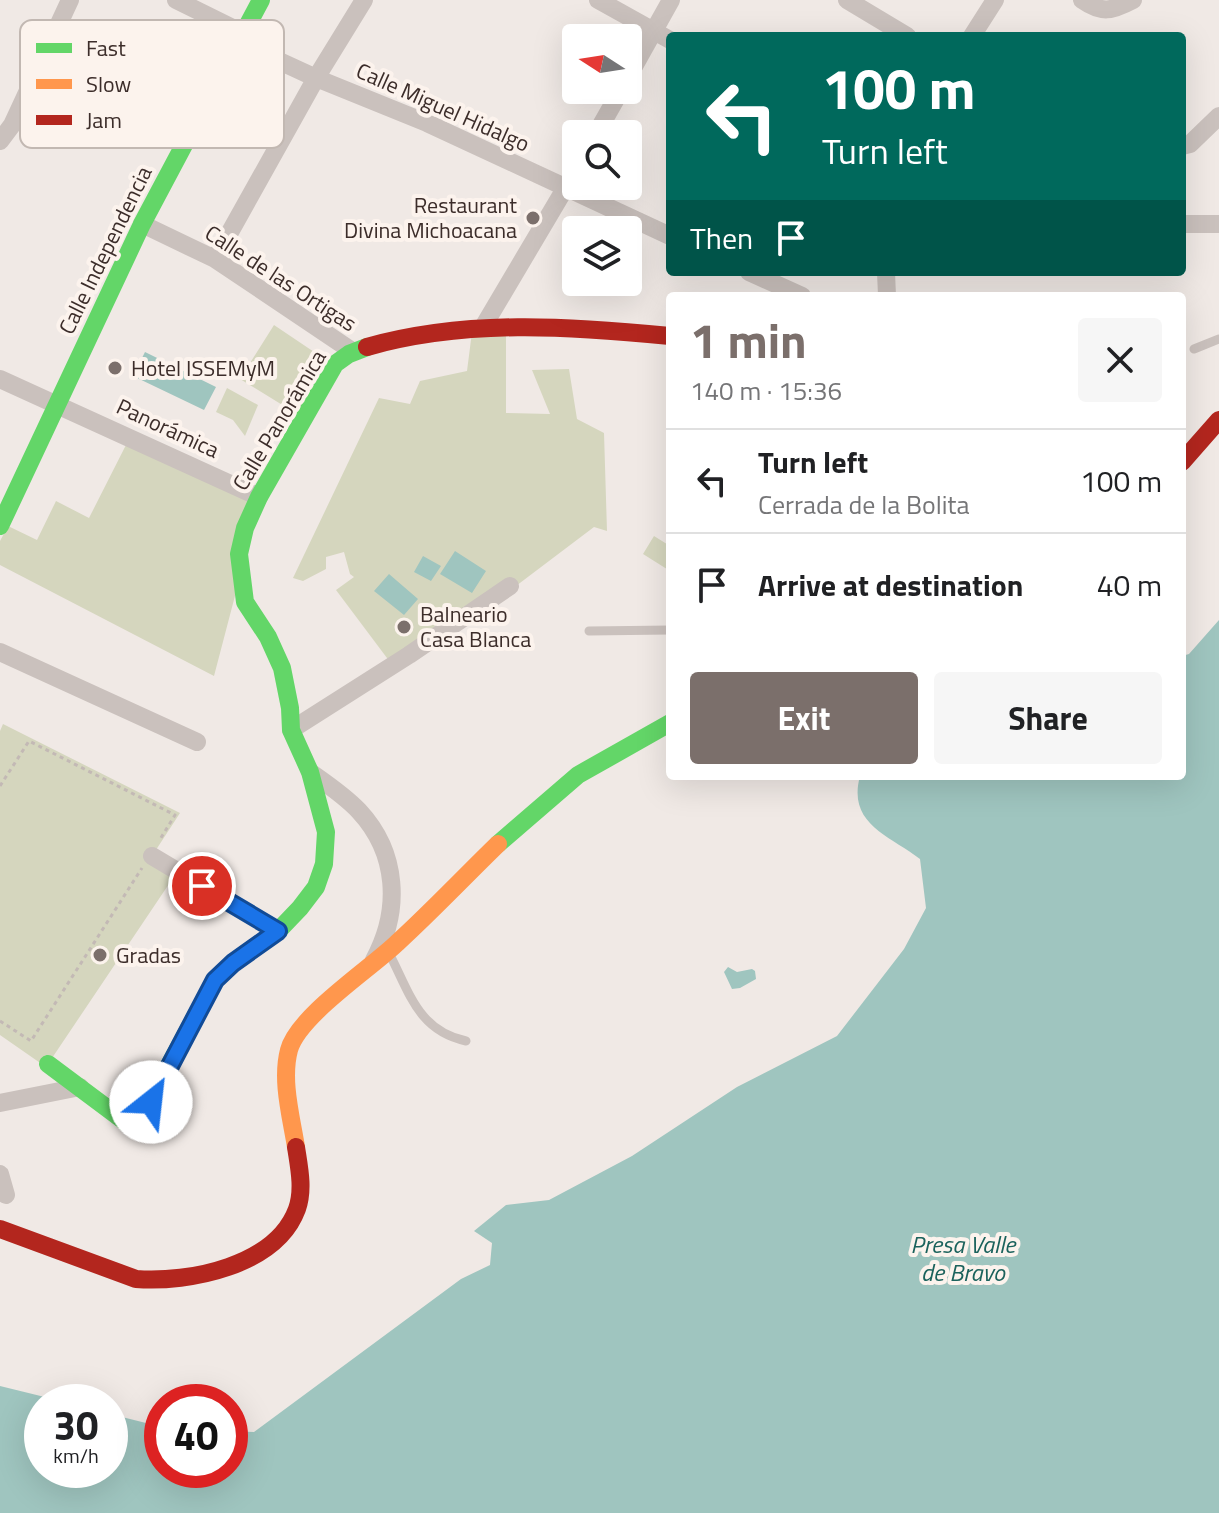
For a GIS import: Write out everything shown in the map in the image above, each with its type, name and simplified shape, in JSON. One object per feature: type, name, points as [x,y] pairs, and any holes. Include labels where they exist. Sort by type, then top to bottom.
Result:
[{"type":"street","points":[[61,20],[70,0]]},
{"type":"street","name":"Calle Miguel Hidalgo","points":[[176,0],[211,20]]},
{"type":"street","name":"Calle Independencia","points":[[251,20],[261,0]]},
{"type":"street","points":[[284,135],[364,0]]},
{"type":"street","points":[[598,0],[662,36]]},
{"type":"street","points":[[642,60],[662,36],[671,0]]},
{"type":"street","points":[[847,0],[900,32]]},
{"type":"street","points":[[975,32],[995,0]]},
{"type":"street","points":[[1082,0],[1097,10],[1108,11],[1133,0]]},
{"type":"street","name":"Calle Miguel Hidalgo","points":[[284,61],[316,78],[427,123],[562,187]]},
{"type":"street","points":[[0,141],[20,108]]},
{"type":"street","points":[[1186,145],[1217,122]]},
{"type":"street","name":"Calle Independencia","points":[[0,526],[142,224],[183,148]]},
{"type":"street","points":[[215,259],[277,148]]},
{"type":"street","points":[[483,327],[562,196]]},
{"type":"street","name":"Calle Miguel Hidalgo","points":[[590,200],[666,234]]},
{"type":"street","name":"Calle de las Ortigas","points":[[142,224],[215,259],[352,351]]},
{"type":"street","points":[[1186,224],[1219,224]]},
{"type":"street","points":[[758,276],[793,292]]},
{"type":"street","name":"Calle Panorámica","points":[[80,1087],[135,1129],[215,980],[278,931],[309,898],[324,864],[326,832],[310,772],[291,730],[282,668],[268,637],[245,602],[239,562],[241,541],[259,497],[335,364],[352,351],[439,330],[483,327],[609,329],[666,336]]},
{"type":"street","name":"Panorámica","points":[[0,379],[259,497]]},
{"type":"street","points":[[1186,457],[1219,420]]},
{"type":"street","points":[[291,730],[510,586]]},
{"type":"street","points":[[0,652],[197,742]]},
{"type":"street","points":[[0,1229],[124,1276],[150,1281],[175,1280],[217,1270],[262,1251],[287,1226],[302,1186],[286,1074],[288,1051],[302,1024],[388,952],[568,782],[666,725]]},
{"type":"street","points":[[310,772],[345,797],[363,815],[377,835],[389,864],[393,895],[388,925],[366,972]]},
{"type":"street","points":[[150,855],[278,931]]},
{"type":"street","points":[[48,1064],[80,1087]]},
{"type":"street","points":[[0,1103],[80,1087]]},
{"type":"street","points":[[0,1174],[6,1195]]},
{"type":"lane","points":[[1194,349],[1219,339]]},
{"type":"lane","points":[[589,631],[666,630]]},
{"type":"lane","points":[[388,952],[418,1009],[435,1029],[448,1037],[466,1041]]},
{"type":"path","points":[[0,786],[29,741],[175,815],[31,1041],[0,1021]]},
{"type":"green space","points":[[274,325],[326,360],[297,414],[240,379]]},
{"type":"green space","points":[[472,332],[506,332],[506,413],[550,414],[532,370],[569,369],[577,419],[604,433],[607,531],[594,527],[500,598],[390,662],[336,590],[354,577],[350,574],[344,552],[326,557],[326,569],[303,581],[293,578],[379,398],[410,404],[420,381],[467,371]]},
{"type":"green space","points":[[227,388],[258,405],[245,436],[233,420],[216,412]]},
{"type":"green space","points":[[127,443],[249,499],[236,592],[214,676],[0,565],[0,541],[8,526],[37,540],[56,501],[89,518]]},
{"type":"green space","points":[[654,536],[666,544],[666,568],[643,554]]},
{"type":"green space","points":[[3,724],[180,813],[152,856],[173,878],[46,1067],[0,1035],[0,731]]},
{"type":"water","points":[[145,352],[216,387],[204,410],[133,376]]},
{"type":"water","points":[[455,551],[486,571],[472,593],[440,574]]},
{"type":"water","points":[[423,556],[441,566],[431,581],[414,572]]},
{"type":"water","points":[[389,574],[418,599],[404,615],[374,591]]},
{"type":"water","name":"Presa Valle de Bravo","points":[[1219,620],[1219,1513],[0,1513],[0,1386],[24,1392],[24,1488],[128,1488],[128,1418],[144,1422],[144,1488],[248,1488],[248,1432],[254,1432],[461,1279],[490,1265],[492,1243],[474,1231],[506,1205],[549,1200],[632,1156],[737,1087],[837,1036],[904,949],[926,908],[920,859],[884,835],[865,817],[860,806],[860,780],[1186,780],[1186,655]]},
{"type":"water","points":[[728,967],[737,972],[752,969],[756,979],[732,989],[724,972]]},
{"type":"traffic: fast","points":[[250,20],[261,0]]},
{"type":"traffic: fast","points":[[0,526],[142,224],[182,148]]},
{"type":"traffic: fast","points":[[48,1064],[135,1129],[215,980],[278,931],[316,887],[324,864],[326,832],[310,772],[291,730],[282,668],[268,637],[245,602],[239,554],[245,528],[259,497],[335,364],[367,347]]},
{"type":"traffic: fast","points":[[498,844],[578,775],[666,725]]},
{"type":"traffic: slow","points":[[296,1147],[286,1073],[289,1050],[295,1037],[320,1008],[397,943],[498,844]]},
{"type":"traffic: jam","points":[[367,347],[442,332],[518,327],[666,336]]},
{"type":"traffic: jam","points":[[1186,457],[1219,420]]},
{"type":"traffic: jam","points":[[0,1229],[136,1279],[205,1274],[251,1257],[270,1245],[286,1229],[297,1209],[300,1194],[296,1147]]},
{"type":"place","name":"Restaurant Divina Michoacana","points":[[533,218]]},
{"type":"place","name":"Hotel ISSEMyM","points":[[115,368]]},
{"type":"place","name":"Balneario Casa Blanca","points":[[404,627]]},
{"type":"place","name":"Gradas","points":[[100,955]]},
{"type":"route","points":[[151,1102],[215,980],[278,931],[202,886]]}]
